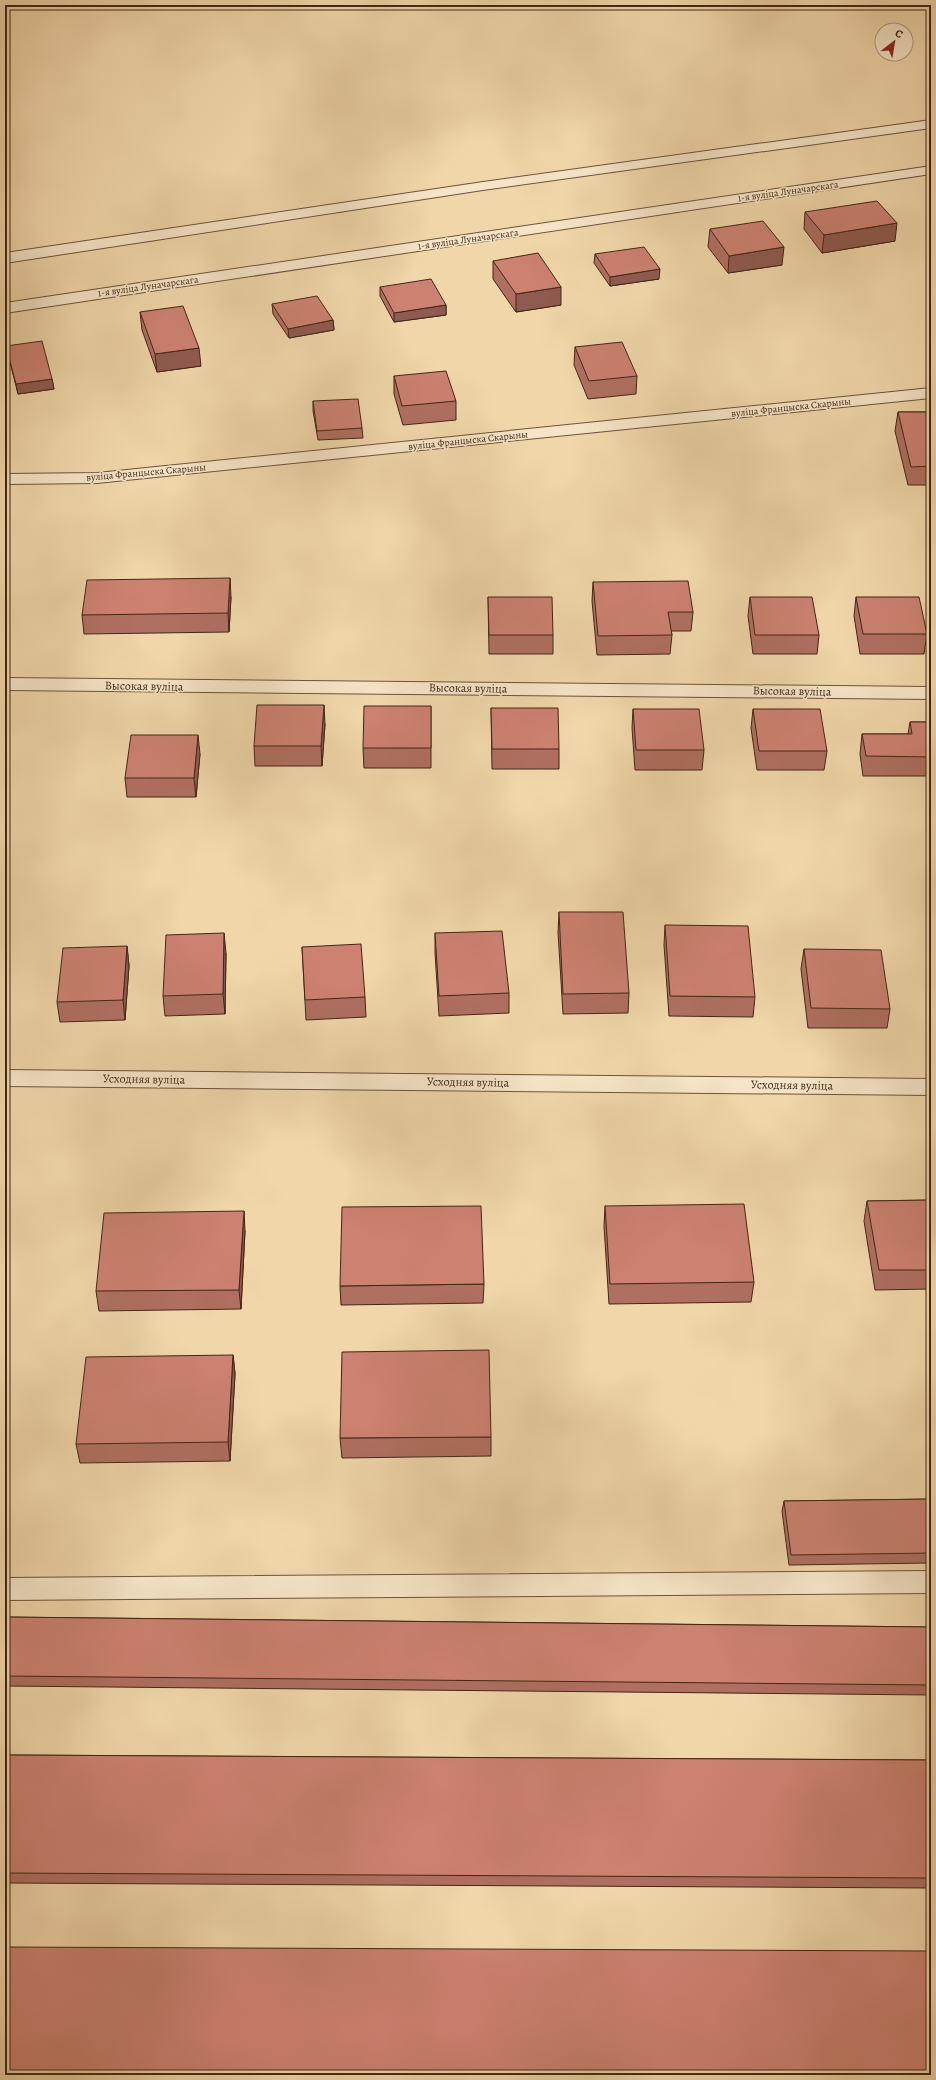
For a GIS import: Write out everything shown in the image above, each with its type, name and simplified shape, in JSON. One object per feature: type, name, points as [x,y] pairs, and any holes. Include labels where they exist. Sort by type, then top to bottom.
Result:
[{"type":"street","points":[[5,258],[483,186],[931,124]]},
{"type":"street","name":"1-я вуліца Луначарскага","points":[[5,308],[931,170]]},
{"type":"street","name":"вуліца Францыска Скарыны","points":[[5,480],[97,478],[931,392]]},
{"type":"street","name":"Высокая вуліца","points":[[5,684],[931,692]]},
{"type":"street","name":"Усходняя вуліца","points":[[5,1078],[931,1087]]},
{"type":"street","points":[[5,1589],[931,1582]]},
{"type":"building","points":[[877,201],[897,223],[824,235],[805,212]]},
{"type":"building","points":[[763,221],[784,247],[729,256],[710,229]]},
{"type":"building","points":[[644,247],[660,269],[610,277],[595,254]]},
{"type":"building","points":[[538,253],[561,287],[516,294],[493,261]]},
{"type":"building","points":[[431,279],[446,305],[394,313],[380,287]]},
{"type":"building","points":[[317,296],[333,320],[288,329],[272,304]]},
{"type":"building","points":[[183,306],[199,348],[155,354],[140,312]]},
{"type":"building","points":[[42,341],[52,379],[16,384],[6,346]]},
{"type":"building","points":[[622,342],[637,376],[589,381],[575,347]]},
{"type":"building","points":[[446,371],[456,401],[402,406],[394,376]]},
{"type":"building","points":[[358,399],[362,428],[317,431],[313,401]]},
{"type":"building","points":[[898,412],[931,412],[931,466],[911,467]]},
{"type":"building","points":[[230,578],[228,613],[82,615],[87,580]]},
{"type":"building","points":[[688,581],[693,612],[668,612],[672,635],[598,636],[593,582]]},
{"type":"building","points":[[488,597],[552,597],[553,635],[489,635]]},
{"type":"building","points":[[750,597],[812,597],[819,635],[755,635]]},
{"type":"building","points":[[856,597],[919,597],[927,634],[863,634]]},
{"type":"building","points":[[257,705],[324,705],[321,746],[254,746]]},
{"type":"building","points":[[364,706],[431,706],[431,748],[363,748]]},
{"type":"building","points":[[491,708],[558,708],[559,749],[492,749]]},
{"type":"building","points":[[633,709],[699,709],[704,750],[636,750]]},
{"type":"building","points":[[753,709],[820,709],[827,751],[759,751]]},
{"type":"building","points":[[910,722],[931,722],[931,757],[866,756],[862,734],[912,734]]},
{"type":"building","points":[[131,735],[198,735],[194,778],[125,778]]},
{"type":"building","points":[[559,912],[623,912],[629,993],[563,994]]},
{"type":"building","points":[[665,925],[748,926],[755,997],[670,996]]},
{"type":"building","points":[[502,931],[509,993],[439,996],[435,933]]},
{"type":"building","points":[[224,933],[223,994],[163,996],[166,935]]},
{"type":"building","points":[[361,944],[365,997],[305,1000],[302,947]]},
{"type":"building","points":[[127,946],[123,1000],[57,1002],[63,948]]},
{"type":"building","points":[[804,949],[881,950],[890,1009],[811,1008]]},
{"type":"building","points":[[931,1200],[931,1270],[879,1270],[867,1201]]},
{"type":"building","points":[[744,1204],[754,1282],[610,1284],[605,1206]]},
{"type":"building","points":[[481,1206],[484,1284],[340,1286],[342,1207]]},
{"type":"building","points":[[244,1211],[239,1290],[96,1291],[104,1213]]},
{"type":"building","points":[[489,1350],[491,1437],[340,1438],[342,1352]]},
{"type":"building","points":[[233,1355],[228,1442],[76,1444],[86,1357]]},
{"type":"building","points":[[931,1499],[931,1553],[791,1555],[784,1501]]},
{"type":"building","points":[[5,1617],[931,1627],[931,1685],[5,1676]]},
{"type":"building","points":[[5,1755],[931,1760],[931,1878],[5,1873]]},
{"type":"building","points":[[5,1947],[931,1951],[931,2075],[5,2075]]}]
